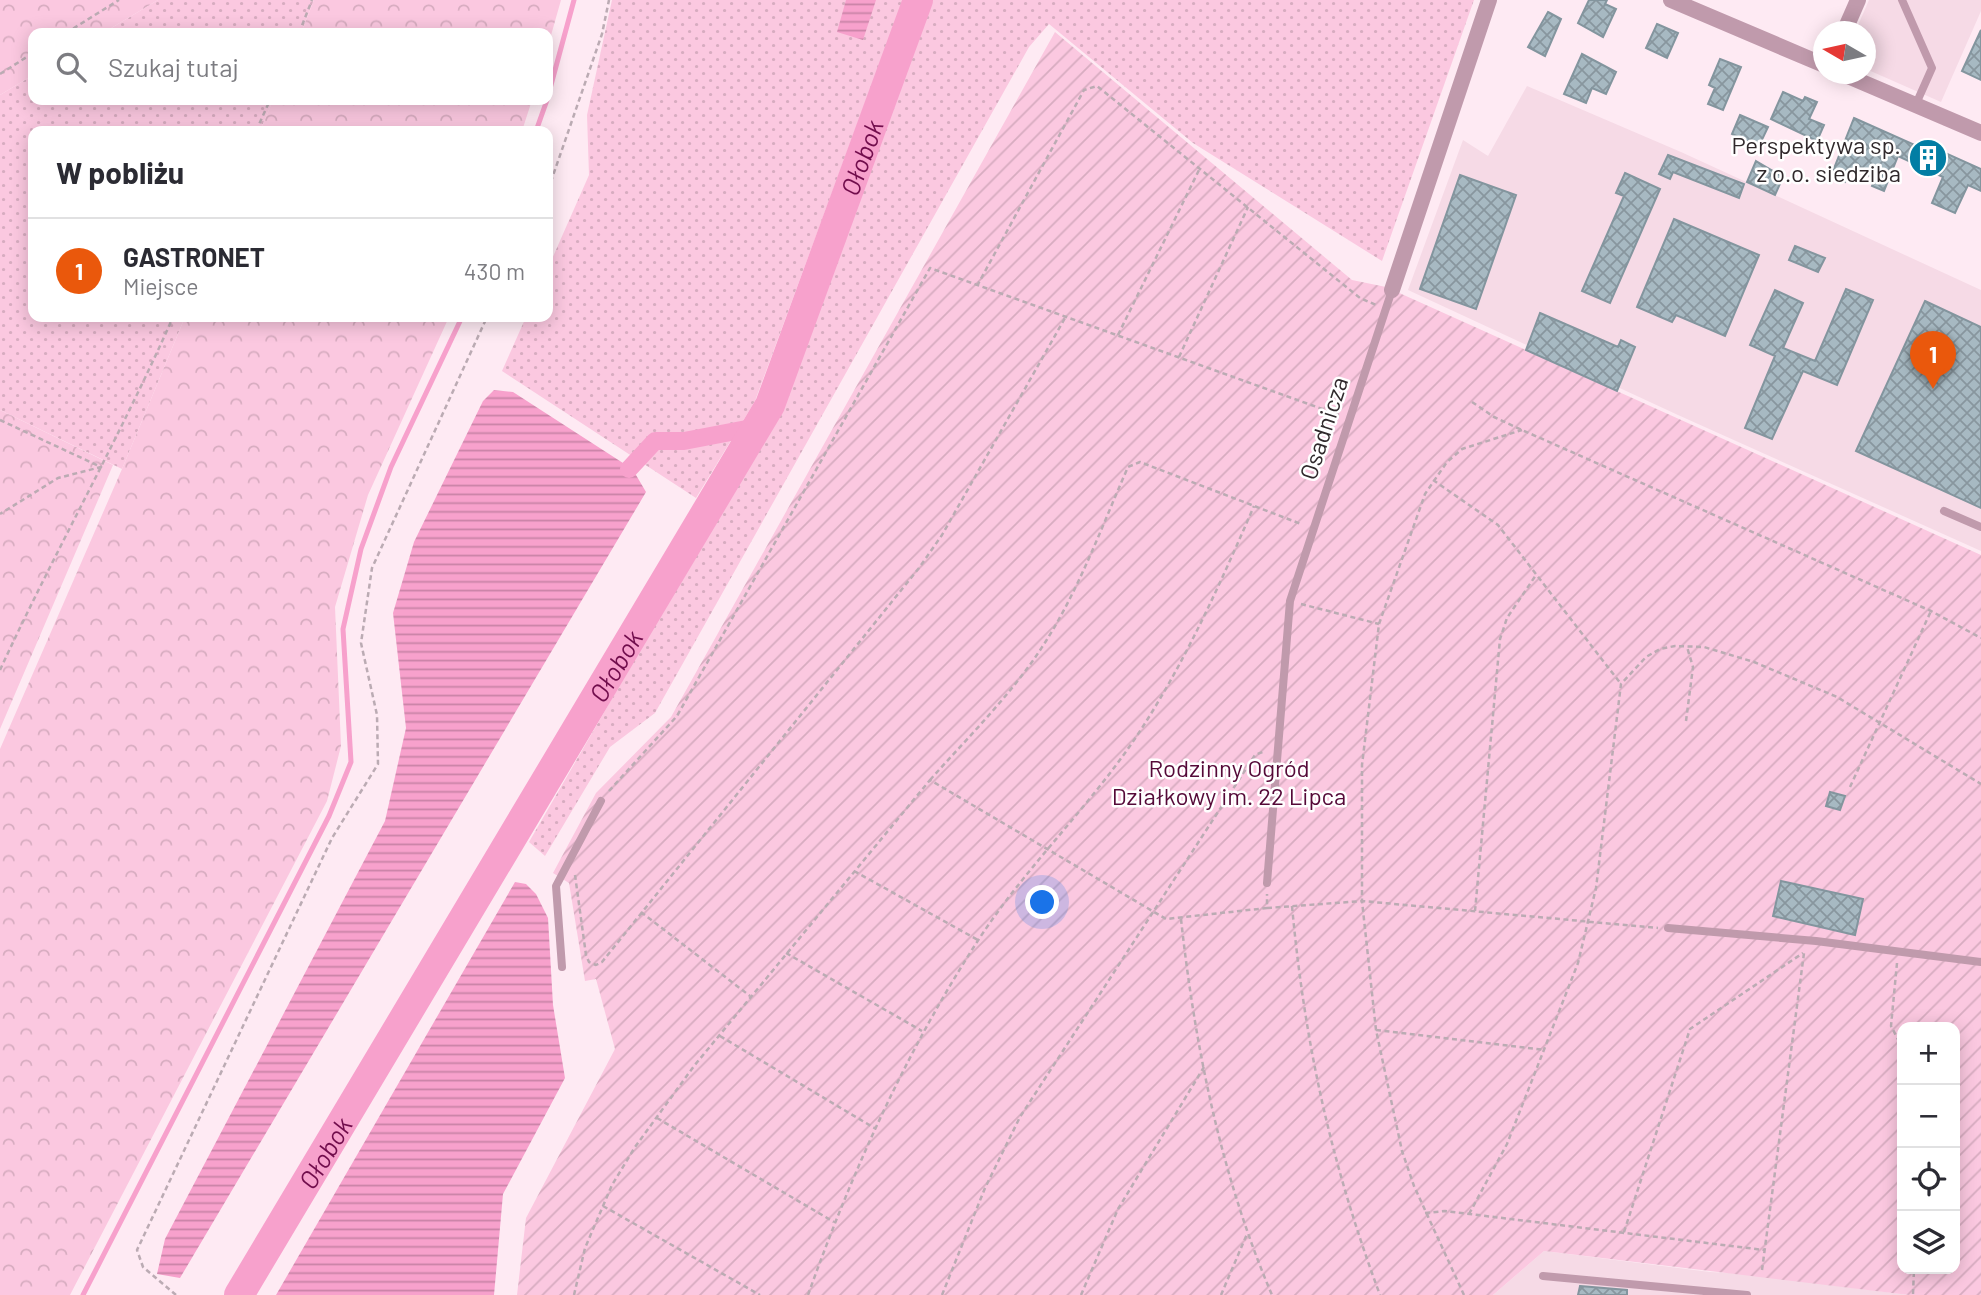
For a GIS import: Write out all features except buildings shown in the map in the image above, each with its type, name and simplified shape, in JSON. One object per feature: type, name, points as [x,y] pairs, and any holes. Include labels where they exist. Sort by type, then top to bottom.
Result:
[{"type":"street","name":"Osadnicza","points":[[1392,290],[1489,0]]},
{"type":"street","points":[[1671,0],[1813,60]]},
{"type":"street","points":[[1848,21],[1857,0]]},
{"type":"street","points":[[1867,84],[1981,133]]},
{"type":"lane","points":[[1902,0],[1932,68],[1916,104]]},
{"type":"lane","name":"Osadnicza","points":[[1267,883],[1290,601],[1392,290]]},
{"type":"lane","points":[[1944,511],[1981,527]]},
{"type":"lane","points":[[562,967],[556,886],[601,801]]},
{"type":"lane","points":[[1668,928],[1816,941],[1981,962]]},
{"type":"lane","points":[[1543,1276],[1747,1295]]},
{"type":"path","points":[[74,28],[119,0]]},
{"type":"path","points":[[301,28],[312,0]]},
{"type":"path","points":[[553,176],[602,34],[609,0]]},
{"type":"path","points":[[0,74],[28,56]]},
{"type":"path","points":[[977,286],[1084,90],[1097,86],[1360,298],[1386,309]]},
{"type":"path","points":[[258,126],[268,105]]},
{"type":"path","points":[[1118,336],[1200,168]]},
{"type":"path","points":[[1178,358],[1248,207]]},
{"type":"path","points":[[601,801],[677,716],[930,268],[1349,419]]},
{"type":"path","points":[[565,869],[576,875],[586,956],[589,962],[596,965],[602,962],[934,546],[1065,318]]},
{"type":"path","points":[[0,670],[133,408],[171,322]]},
{"type":"path","points":[[176,1295],[144,1267],[137,1250],[332,838],[378,764],[377,715],[361,643],[372,568],[485,322]]},
{"type":"path","points":[[1472,402],[1494,417],[1522,430],[1931,611],[1981,638]]},
{"type":"path","points":[[0,420],[101,467]]},
{"type":"path","points":[[1464,1295],[1425,1213],[1402,1151],[1376,1030],[1362,901],[1362,765],[1379,624],[1416,514],[1433,480],[1462,449],[1522,430]]},
{"type":"path","points":[[574,1295],[585,1248],[612,1185],[657,1118],[751,996],[930,780],[1025,673],[1068,604],[1128,467],[1140,462],[1314,529]]},
{"type":"path","points":[[0,514],[58,478],[101,467]]},
{"type":"path","points":[[1433,480],[1498,525],[1620,684]]},
{"type":"path","points":[[808,1295],[834,1222],[922,1031],[978,940],[1047,848],[1109,775],[1142,728],[1211,604],[1254,506]]},
{"type":"path","points":[[1475,911],[1500,639],[1507,618],[1536,575]]},
{"type":"path","points":[[1290,601],[1379,624]]},
{"type":"path","points":[[1850,787],[1931,611]]},
{"type":"path","points":[[1686,721],[1693,667],[1687,647]]},
{"type":"path","points":[[1469,1214],[1507,1144],[1578,963],[1590,922],[1620,684],[1629,672],[1660,649],[1687,647],[1723,651],[1837,697],[1981,784]]},
{"type":"path","points":[[942,1295],[985,1188],[1020,1117],[1151,910],[1255,755],[1276,747]]},
{"type":"path","points":[[930,780],[1166,919],[1362,901],[1668,928]]},
{"type":"path","points":[[854,871],[978,940]]},
{"type":"path","points":[[1267,883],[1267,908]]},
{"type":"path","points":[[1292,906],[1299,985],[1319,1098],[1349,1211],[1380,1295]]},
{"type":"path","points":[[641,912],[751,996]]},
{"type":"path","points":[[1180,917],[1189,994],[1226,1164],[1272,1295]]},
{"type":"path","points":[[1624,1232],[1690,1029],[1804,953],[1816,941]]},
{"type":"path","points":[[786,953],[922,1031]]},
{"type":"path","points":[[1762,1270],[1804,953]]},
{"type":"path","points":[[1897,1037],[1891,1026],[1898,953]]},
{"type":"path","points":[[1376,1030],[1545,1050]]},
{"type":"path","points":[[720,1036],[876,1129]]},
{"type":"path","points":[[1081,1295],[1118,1209],[1204,1067]]},
{"type":"path","points":[[657,1118],[834,1222]]},
{"type":"path","points":[[603,1206],[760,1295]]},
{"type":"path","points":[[1425,1213],[1445,1211],[1764,1250]]},
{"type":"path","points":[[1221,1295],[1248,1231]]},
{"type":"path","points":[[1913,1293],[1914,1274]]},
{"type":"shaded area","points":[[846,0],[876,0],[863,40],[837,32]]},
{"type":"shaded area","points":[[1869,0],[1981,0],[1981,11],[1941,102],[1876,73],[1876,21],[1860,21]]},
{"type":"shaded area","points":[[1527,86],[1681,152],[1981,290],[1981,551],[1408,290],[1463,140],[1488,156]]},
{"type":"shaded area","points":[[494,390],[513,392],[623,463],[636,475],[646,492],[180,1278],[157,1274],[165,1239],[385,821],[406,728],[393,613],[414,542],[483,401]]},
{"type":"shaded area","points":[[515,882],[526,884],[536,894],[548,918],[553,1005],[565,1078],[503,1194],[494,1295],[276,1295]]},
{"type":"shaded area","points":[[1544,1251],[1710,1272],[1747,1274],[1909,1295],[1493,1295]]},
{"type":"green space","points":[[0,0],[158,0],[111,28],[28,28],[28,78],[0,95]]},
{"type":"green space","points":[[158,0],[314,0],[303,28],[111,28]]},
{"type":"green space","points":[[314,0],[561,0],[553,28],[303,28]]},
{"type":"green space","points":[[612,0],[903,0],[755,401],[696,498],[502,371],[524,322],[553,322],[553,257],[589,175],[587,115]]},
{"type":"green space","points":[[933,0],[1474,0],[1382,261],[1193,143],[1049,24],[1029,47],[655,713],[610,747],[545,856],[529,842],[785,400]]},
{"type":"green space","name":"Rodzinny Ogród Działkowy im. 22 Lipca","points":[[1055,32],[1352,280],[1386,287],[1981,555],[1981,1295],[1909,1295],[1544,1251],[1493,1295],[517,1295],[526,1218],[615,1049],[596,979],[585,981],[569,883],[553,873],[596,793],[671,717]]},
{"type":"green space","points":[[28,78],[28,105],[271,105],[262,126],[28,126],[28,322],[183,322],[122,469],[0,410],[0,95]]},
{"type":"green space","points":[[271,105],[530,105],[524,126],[262,126]]},
{"type":"green space","points":[[183,322],[447,322],[368,495],[335,607],[341,746],[327,801],[70,1295],[0,1295],[0,749]]},
{"type":"green space","points":[[0,410],[113,465],[0,729]]},
{"type":"waterway","points":[[553,78],[574,0]]},
{"type":"waterway","name":"Ołobok","points":[[239,1295],[770,405],[918,0]]},
{"type":"waterway","points":[[538,126],[545,105]]},
{"type":"waterway","points":[[83,1295],[329,816],[351,762],[343,629],[361,549],[391,467],[460,322]]},
{"type":"waterway","points":[[629,469],[655,441],[684,441],[757,427]]},
{"type":"place","name":"Perspektywa sp. z o.o. siedziba","points":[[1928,158]]},
{"type":"place","name":"GASTRONET","points":[[1933,389]]}]
